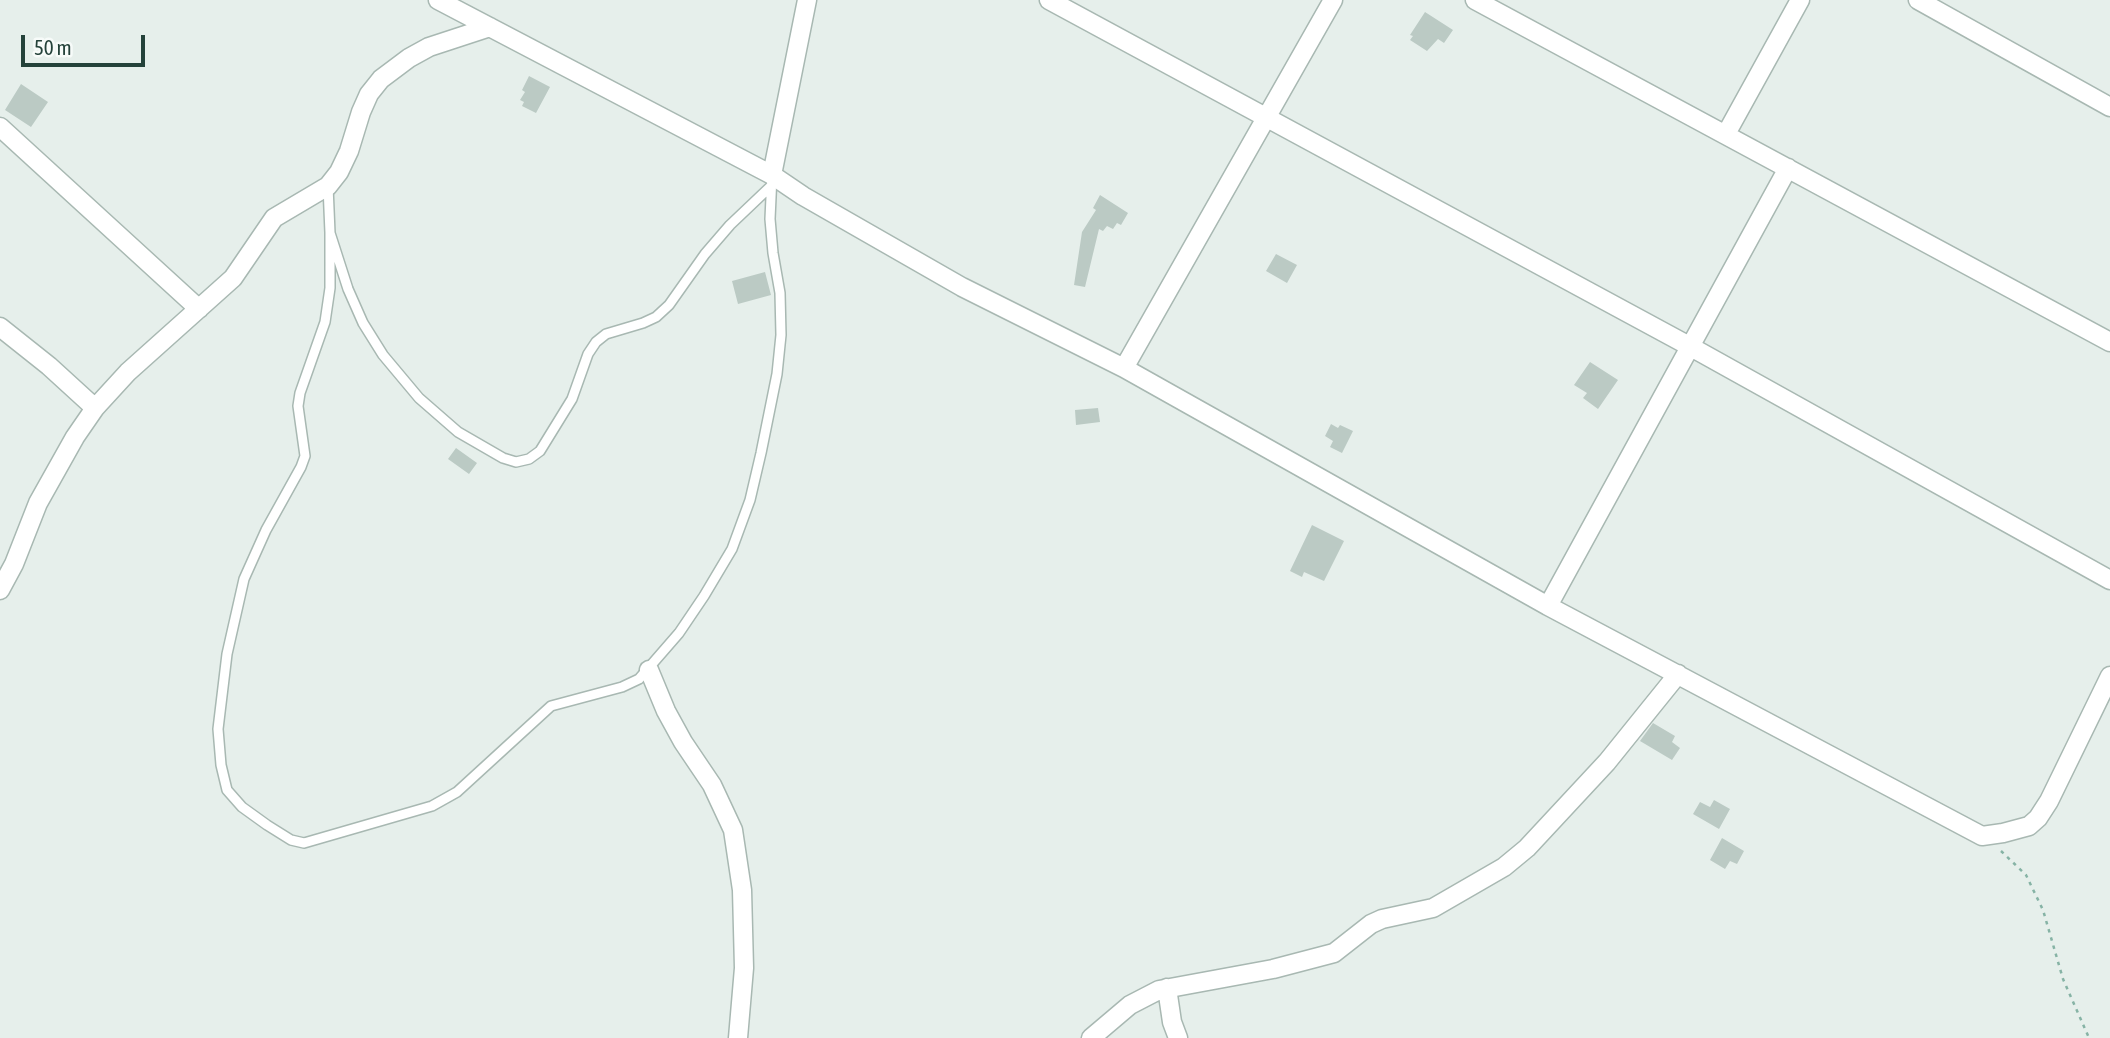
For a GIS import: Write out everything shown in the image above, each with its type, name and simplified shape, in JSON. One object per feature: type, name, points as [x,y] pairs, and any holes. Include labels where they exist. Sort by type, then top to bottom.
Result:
[{"type":"street","points":[[438,0],[803,196],[962,287],[1124,368],[1548,606],[1982,836],[2029,826],[2038,818],[2049,801],[2110,676]]},
{"type":"street","points":[[771,181],[807,0]]},
{"type":"street","points":[[1049,0],[1691,347],[2110,580]]},
{"type":"street","points":[[1124,368],[1333,0]]},
{"type":"street","points":[[1475,0],[2110,342]]},
{"type":"street","points":[[1726,134],[1800,0]]},
{"type":"street","points":[[1918,0],[2110,107]]},
{"type":"street","points":[[2,584],[38,503],[75,437],[95,408],[128,372],[233,278],[274,218],[328,186],[340,172],[369,94],[382,79],[409,58],[429,47],[490,27]]},
{"type":"street","points":[[0,127],[199,309]]},
{"type":"street","points":[[1548,606],[1788,168]]},
{"type":"street","points":[[0,327],[49,366],[95,408]]},
{"type":"street","points":[[649,670],[666,711],[683,743],[712,785],[733,830],[742,890],[744,968],[738,1038]]},
{"type":"street","points":[[1091,1038],[1130,1005],[1159,990],[1273,969],[1334,953],[1382,919],[1433,908],[1504,867],[1527,848],[1606,762],[1678,674]]},
{"type":"street","points":[[1167,988],[1172,1022],[1178,1038]]},
{"type":"lane","points":[[330,233],[348,289],[363,323],[383,355],[419,398],[458,432],[503,458],[516,462],[529,459],[540,450],[572,399],[588,354],[596,342],[606,334],[656,317],[669,304],[705,254],[771,181]]},
{"type":"lane","points":[[328,186],[330,288],[325,322],[298,406],[305,456],[265,530],[244,579],[227,654],[218,729],[221,765],[227,790],[242,807],[267,825],[291,840],[304,843],[405,816],[432,806],[457,792],[551,706],[622,687],[639,679],[649,670],[698,605],[732,549],[753,488],[777,374],[781,335],[772,241],[771,181]]},
{"type":"path","points":[[1982,836],[2009,857],[2026,875],[2043,909],[2063,979],[2089,1038]]},
{"type":"building","points":[[1425,12],[1453,30],[1444,43],[1438,39],[1427,51],[1410,40],[1413,36],[1410,35]]},
{"type":"building","points":[[529,76],[550,87],[536,113],[522,106],[524,102],[520,100]]},
{"type":"building","points":[[21,84],[48,102],[31,127],[5,110]]},
{"type":"building","points":[[1100,195],[1128,213],[1121,225],[1117,223],[1113,229],[1107,226],[1103,231],[1099,229],[1085,287],[1074,285],[1082,232],[1096,210],[1093,208]]},
{"type":"building","points":[[1276,254],[1297,265],[1287,283],[1266,271]]},
{"type":"building","points":[[765,272],[771,295],[738,304],[732,281]]},
{"type":"building","points":[[1590,362],[1618,380],[1598,409],[1583,398],[1587,393],[1574,385]]},
{"type":"building","points":[[1098,408],[1100,422],[1076,425],[1075,410]]},
{"type":"building","points":[[1331,424],[1353,431],[1342,453],[1330,447],[1333,441],[1325,436]]},
{"type":"building","points":[[456,448],[477,463],[469,474],[448,459]]},
{"type":"building","points":[[1312,525],[1344,541],[1324,581],[1304,572],[1302,577],[1290,571]]},
{"type":"building","points":[[1653,723],[1675,736],[1672,742],[1680,748],[1672,760],[1640,741]]},
{"type":"building","points":[[1714,800],[1730,809],[1719,829],[1693,814],[1700,802],[1710,807]]},
{"type":"building","points":[[1722,838],[1744,851],[1737,864],[1730,861],[1725,869],[1710,860]]}]
